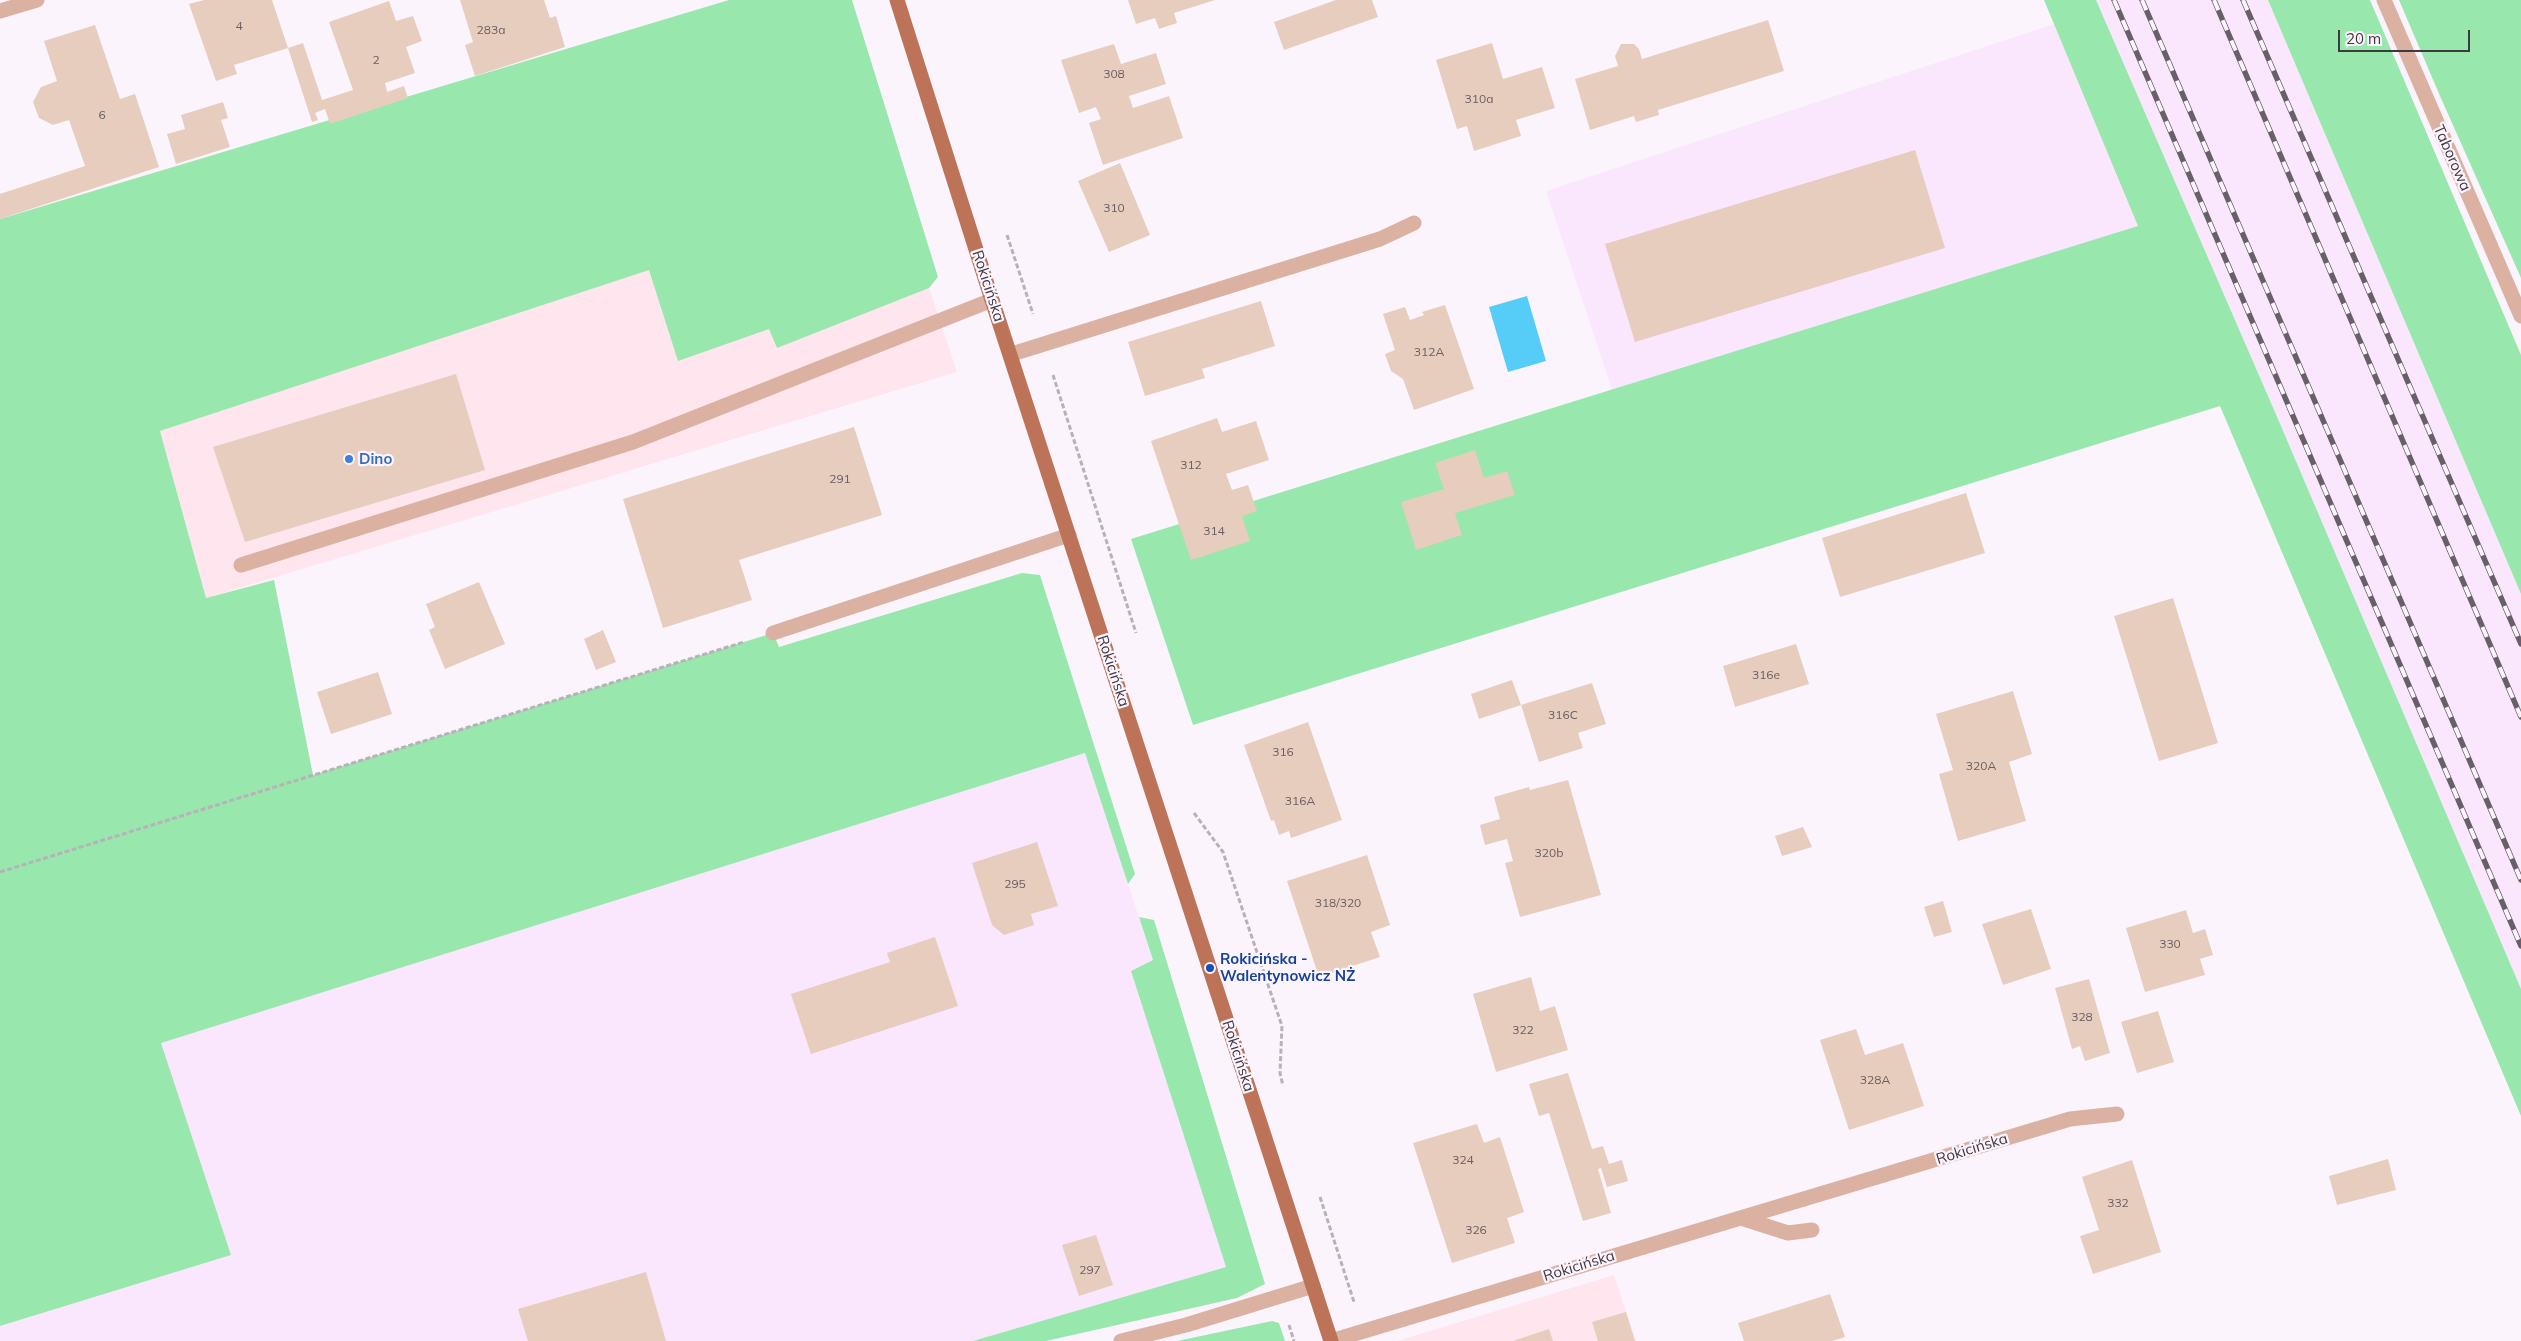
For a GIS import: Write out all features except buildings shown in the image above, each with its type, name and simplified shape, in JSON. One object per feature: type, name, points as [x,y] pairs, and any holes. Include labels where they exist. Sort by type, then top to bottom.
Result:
[{"type":"main road","name":"Rokicińska","points":[[897,0],[992,300],[1012,354],[1331,1341]]},
{"type":"street","points":[[0,11],[37,0]]},
{"type":"street","name":"Taborowa","points":[[2384,0],[2521,316]]},
{"type":"street","points":[[1012,354],[1380,239],[1414,223]]},
{"type":"street","points":[[241,565],[633,442],[992,300]]},
{"type":"street","points":[[773,633],[1069,535]]},
{"type":"street","name":"Rokicińska","points":[[1331,1341],[2070,1119],[2117,1114]]},
{"type":"street","points":[[1741,1218],[1788,1233],[1812,1230]]},
{"type":"street","points":[[1121,1341],[1186,1325],[1313,1286]]},
{"type":"path","points":[[1006,233],[1139,641]]},
{"type":"path","points":[[0,872],[773,633]]},
{"type":"path","points":[[1192,806],[1202,825],[1223,852],[1282,1026],[1280,1073],[1284,1087]]},
{"type":"path","points":[[1317,1189],[1364,1331]]},
{"type":"path","points":[[1288,1322],[1294,1341]]},
{"type":"shaded area","points":[[2096,0],[2268,0],[2521,594],[2521,989],[2278,419]]},
{"type":"shaded area","points":[[2054,24],[2139,226],[1612,390],[1546,191]]},
{"type":"shaded area","points":[[901,203],[957,372],[206,598],[160,431],[640,272]]},
{"type":"shaded area","points":[[1085,753],[1153,960],[1131,971],[1226,1267],[973,1341],[0,1341],[0,1326],[231,1255],[160,1043]]},
{"type":"shaded area","points":[[1614,1275],[1636,1341],[1397,1341]]},
{"type":"green space","points":[[729,0],[852,0],[938,277],[929,288],[777,348],[769,329],[678,361],[649,270],[160,431],[206,598],[274,580],[313,775],[773,633],[779,647],[1022,573],[1040,575],[1135,874],[1128,884],[1085,753],[161,1043],[231,1255],[0,1326],[0,219]]},
{"type":"green space","points":[[2044,0],[2096,0],[2278,419],[2521,989],[2521,1116],[2220,406],[1193,725],[1131,539],[2138,226]]},
{"type":"green space","points":[[2268,0],[2370,0],[2521,355],[2521,594]]},
{"type":"green space","points":[[2399,0],[2521,0],[2521,278],[2440,96]]},
{"type":"green space","points":[[1139,917],[1154,920],[1265,1284],[1237,1298],[1046,1341],[973,1341],[1226,1267],[1131,971],[1153,960]]},
{"type":"green space","points":[[1272,1321],[1279,1323],[1285,1341],[1177,1341]]},
{"type":"water","points":[[1527,296],[1546,361],[1508,372],[1489,307]]},
{"type":"railway","points":[[2114,0],[2521,946]]},
{"type":"railway","points":[[2142,0],[2521,880]]},
{"type":"railway","points":[[2214,0],[2521,717]]},
{"type":"railway","points":[[2243,0],[2521,644]]},
{"type":"place","name":"Dino","points":[[349,459]]},
{"type":"place","name":"Rokicińska - Walentynowicz NŻ","points":[[1210,968]]}]
